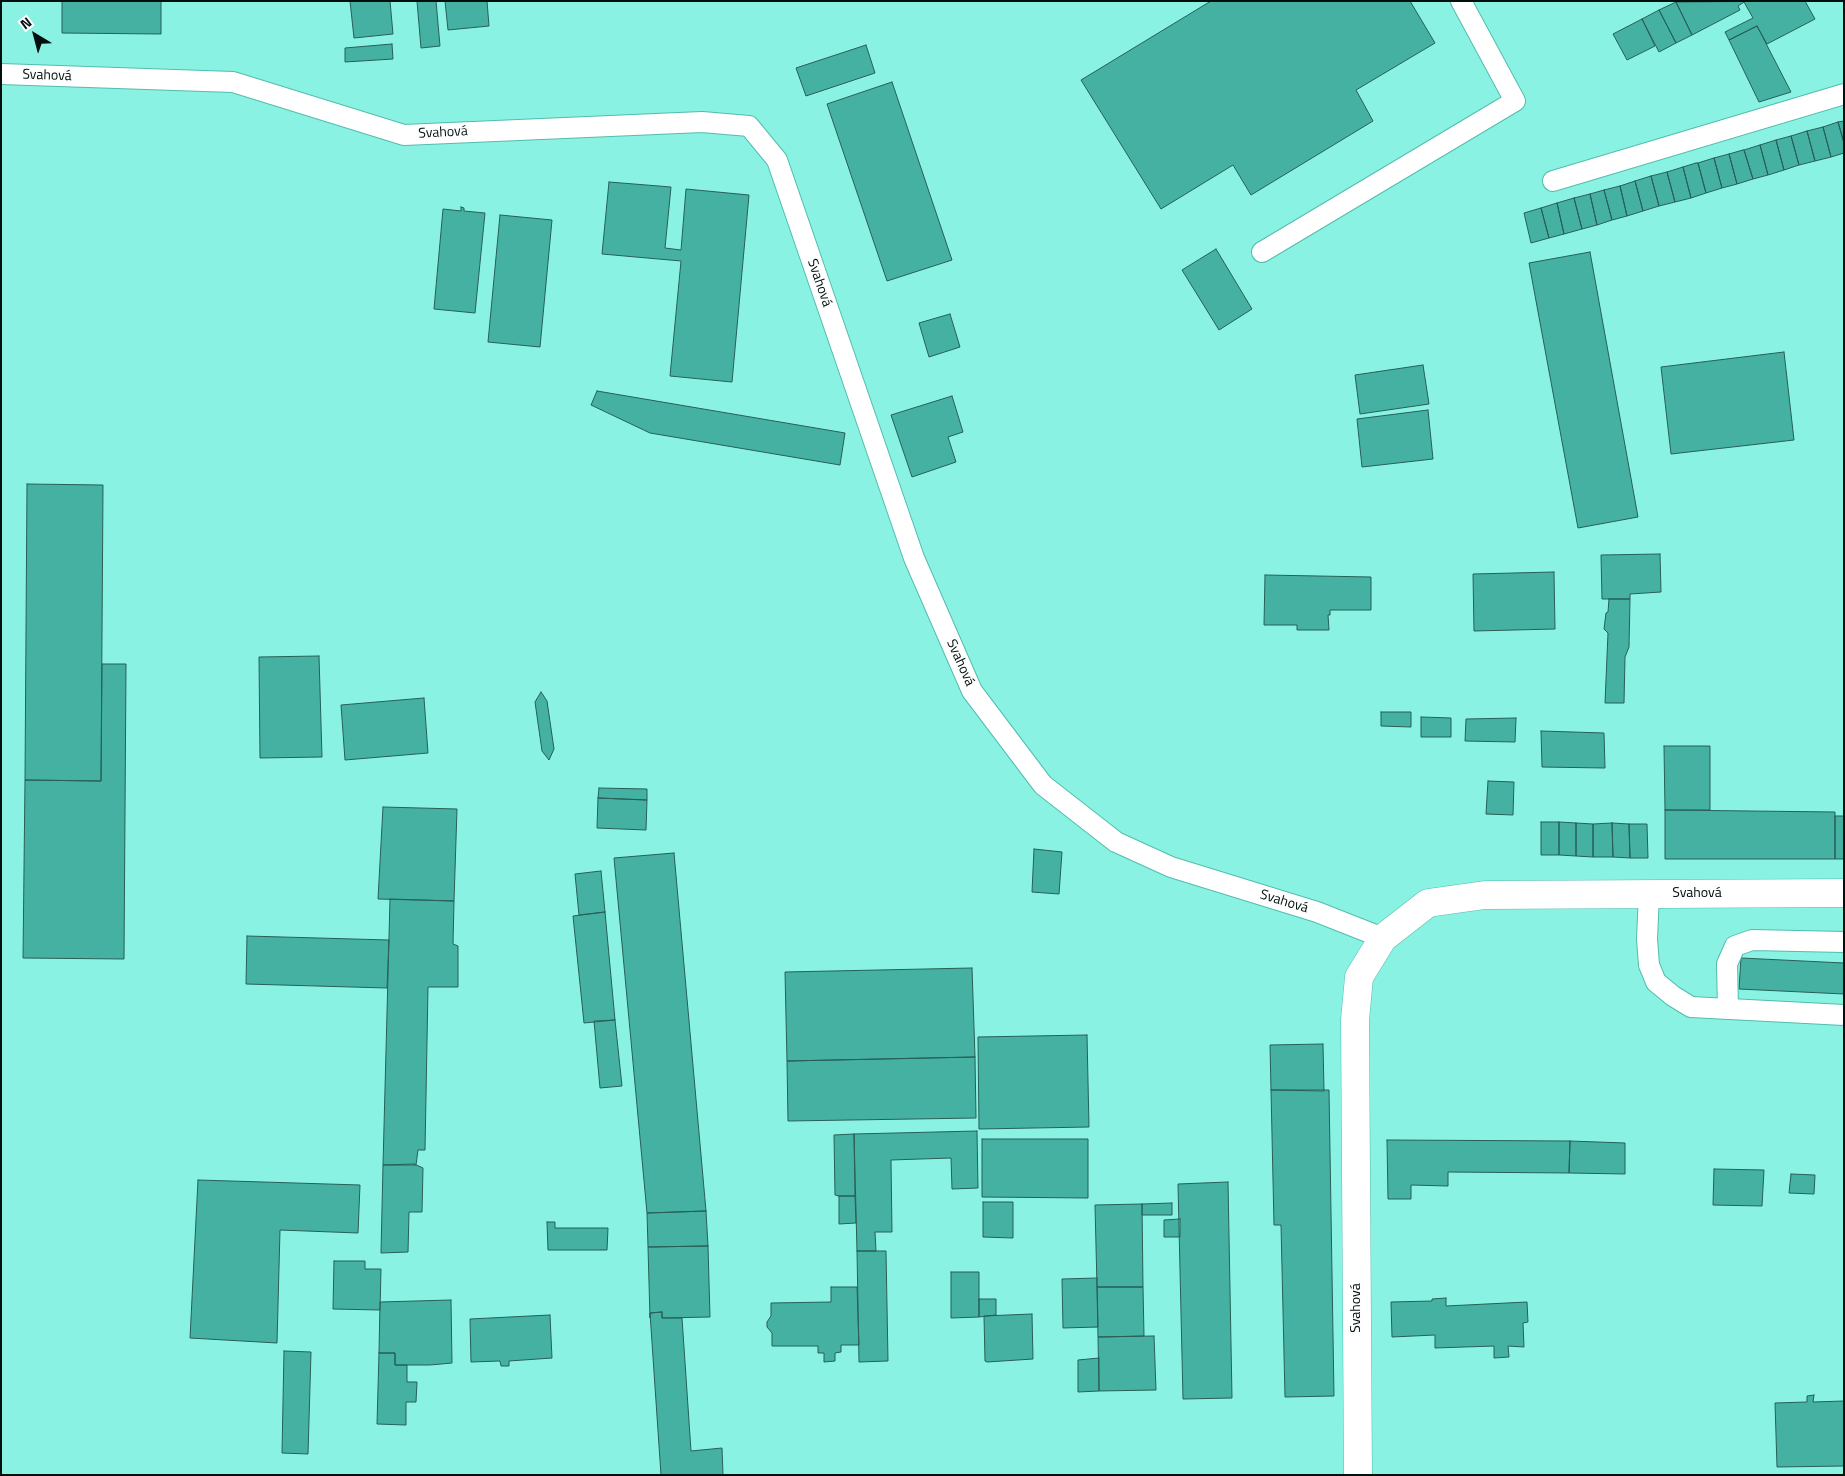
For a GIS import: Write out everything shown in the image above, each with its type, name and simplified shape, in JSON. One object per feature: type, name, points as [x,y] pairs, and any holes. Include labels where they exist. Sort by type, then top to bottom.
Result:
[{"type":"street","name":"Svahová","points":[[1358,1475],[1355,1020],[1359,977],[1383,938],[1428,903],[1485,895],[1844,892]]},
{"type":"lane","points":[[1262,252],[1514,101],[1461,1]]},
{"type":"lane","name":"Svahová","points":[[1,74],[233,82],[404,135],[702,122],[749,126],[777,160],[914,558],[972,692],[1043,785],[1116,842],[1171,867],[1317,912],[1383,938]]},
{"type":"lane","points":[[1553,181],[1844,94]]},
{"type":"lane","points":[[1649,894],[1647,939],[1649,965],[1656,982],[1673,996],[1691,1007],[1844,1015]]},
{"type":"lane","points":[[1728,1009],[1727,964],[1735,946],[1752,940],[1844,942]]},
{"type":"building","points":[[62,1],[161,1],[161,34],[62,33]]},
{"type":"building","points":[[350,1],[390,1],[393,34],[354,38]]},
{"type":"building","points":[[417,1],[436,1],[440,46],[421,48]]},
{"type":"building","points":[[445,1],[487,1],[489,26],[448,30]]},
{"type":"building","points":[[1211,1],[1410,1],[1435,43],[1356,90],[1373,121],[1251,195],[1233,165],[1161,209],[1081,80]]},
{"type":"building","points":[[1805,1],[1815,19],[1767,44],[1757,26],[1729,40],[1725,32],[1753,18],[1744,2],[1738,6],[1740,10],[1692,35],[1676,2]]},
{"type":"building","points":[[1676,2],[1692,35],[1676,43],[1659,10]]},
{"type":"building","points":[[1659,10],[1676,43],[1659,52],[1642,19]]},
{"type":"building","points":[[1642,19],[1655,46],[1627,60],[1613,34]]},
{"type":"building","points":[[1757,26],[1791,92],[1759,102],[1729,40]]},
{"type":"building","points":[[392,44],[393,59],[345,62],[345,48]]},
{"type":"building","points":[[866,45],[875,73],[806,96],[796,68]]},
{"type":"building","points":[[892,82],[952,260],[887,281],[827,104]]},
{"type":"building","points":[[1844,121],[1844,143],[1838,122]]},
{"type":"building","points":[[1838,122],[1844,143],[1844,153],[1831,157],[1823,127]]},
{"type":"building","points":[[1823,127],[1831,157],[1815,161],[1807,131]]},
{"type":"building","points":[[1807,131],[1815,161],[1799,165],[1791,136]]},
{"type":"building","points":[[1791,136],[1799,165],[1784,170],[1776,140]]},
{"type":"building","points":[[1776,140],[1784,170],[1768,175],[1760,145]]},
{"type":"building","points":[[1760,145],[1768,175],[1753,179],[1744,150]]},
{"type":"building","points":[[1744,150],[1753,179],[1737,184],[1729,154]]},
{"type":"building","points":[[1729,154],[1737,184],[1722,188],[1714,158]]},
{"type":"building","points":[[1714,158],[1722,188],[1706,193],[1698,163]]},
{"type":"building","points":[[1698,163],[1706,193],[1691,198],[1683,167]]},
{"type":"building","points":[[1683,167],[1691,198],[1675,202],[1667,172]]},
{"type":"building","points":[[1667,172],[1675,202],[1659,206],[1651,176]]},
{"type":"building","points":[[1651,176],[1659,206],[1643,211],[1635,181]]},
{"type":"building","points":[[1635,181],[1643,211],[1627,216],[1620,186]]},
{"type":"building","points":[[609,182],[671,187],[665,248],[681,250],[686,189],[749,195],[732,382],[670,376],[681,261],[602,254]]},
{"type":"building","points":[[1620,186],[1627,216],[1612,220],[1604,190]]},
{"type":"building","points":[[1604,190],[1612,220],[1597,225],[1590,194]]},
{"type":"building","points":[[1590,194],[1597,225],[1582,229],[1574,198]]},
{"type":"building","points":[[1574,198],[1582,229],[1564,234],[1557,203]]},
{"type":"building","points":[[1557,203],[1564,234],[1549,238],[1541,208]]},
{"type":"building","points":[[461,207],[464,208],[464,211],[485,213],[475,313],[434,309],[443,209],[461,211]]},
{"type":"building","points":[[1541,208],[1549,238],[1531,243],[1524,213]]},
{"type":"building","points":[[500,215],[552,220],[540,347],[488,342]]},
{"type":"building","points":[[1216,249],[1252,309],[1219,330],[1182,270]]},
{"type":"building","points":[[1590,252],[1638,517],[1578,528],[1529,263]]},
{"type":"building","points":[[950,314],[960,347],[929,357],[919,323]]},
{"type":"building","points":[[1784,352],[1794,440],[1671,454],[1661,367]]},
{"type":"building","points":[[1423,365],[1429,404],[1360,414],[1355,375]]},
{"type":"building","points":[[597,391],[845,433],[840,465],[650,433],[591,405]]},
{"type":"building","points":[[952,396],[963,432],[948,437],[956,462],[912,477],[891,415]]},
{"type":"building","points":[[1428,410],[1433,459],[1362,467],[1357,419]]},
{"type":"building","points":[[27,484],[103,485],[101,781],[25,780]]},
{"type":"building","points":[[1660,554],[1661,592],[1630,594],[1630,599],[1602,599],[1601,555]]},
{"type":"building","points":[[1554,572],[1555,629],[1474,631],[1473,574]]},
{"type":"building","points":[[1265,575],[1371,577],[1371,610],[1330,610],[1330,615],[1328,615],[1329,630],[1297,630],[1297,625],[1264,625]]},
{"type":"building","points":[[1609,599],[1630,599],[1629,647],[1625,657],[1624,703],[1605,703],[1608,633],[1604,629]]},
{"type":"building","points":[[319,656],[322,757],[260,758],[259,657]]},
{"type":"building","points":[[102,664],[126,664],[124,959],[23,958],[25,780],[101,781]]},
{"type":"building","points":[[541,692],[547,701],[554,749],[549,760],[542,751],[535,702]]},
{"type":"building","points":[[424,698],[428,753],[345,760],[341,705]]},
{"type":"building","points":[[1381,712],[1411,712],[1411,727],[1381,726]]},
{"type":"building","points":[[1421,717],[1451,718],[1451,737],[1421,737]]},
{"type":"building","points":[[1516,718],[1515,742],[1465,741],[1466,719]]},
{"type":"building","points":[[1541,731],[1604,733],[1605,768],[1542,767]]},
{"type":"building","points":[[1664,746],[1710,746],[1710,810],[1665,810]]},
{"type":"building","points":[[1488,781],[1514,782],[1513,815],[1486,814]]},
{"type":"building","points":[[599,788],[647,789],[647,800],[598,798]]},
{"type":"building","points":[[598,798],[647,800],[646,830],[597,828]]},
{"type":"building","points":[[383,807],[457,809],[454,901],[378,899]]},
{"type":"building","points":[[1665,810],[1835,812],[1835,859],[1665,859]]},
{"type":"building","points":[[1835,816],[1844,816],[1844,859],[1835,859]]},
{"type":"building","points":[[1541,822],[1559,822],[1559,855],[1541,855]]},
{"type":"building","points":[[1559,822],[1576,823],[1576,856],[1559,855]]},
{"type":"building","points":[[1576,823],[1593,824],[1593,857],[1576,856]]},
{"type":"building","points":[[1612,823],[1629,824],[1630,858],[1613,857]]},
{"type":"building","points":[[1612,823],[1613,857],[1593,857],[1593,824]]},
{"type":"building","points":[[1629,824],[1647,824],[1648,858],[1630,858]]},
{"type":"building","points":[[1034,849],[1062,852],[1059,894],[1032,892]]},
{"type":"building","points":[[674,853],[706,1211],[647,1213],[614,858]]},
{"type":"building","points":[[601,871],[605,912],[579,915],[575,874]]},
{"type":"building","points":[[390,899],[454,901],[453,944],[458,946],[458,987],[428,987],[425,1150],[418,1150],[416,1165],[383,1165]]},
{"type":"building","points":[[605,912],[615,1020],[584,1023],[573,916]]},
{"type":"building","points":[[247,936],[389,940],[387,988],[246,984]]},
{"type":"building","points":[[1741,958],[1844,963],[1844,994],[1739,989]]},
{"type":"building","points":[[972,968],[975,1057],[787,1061],[785,972]]},
{"type":"building","points":[[615,1020],[622,1086],[600,1088],[594,1021]]},
{"type":"building","points":[[1087,1035],[1089,1127],[979,1129],[978,1037]]},
{"type":"building","points":[[1323,1044],[1324,1091],[1271,1090],[1270,1045]]},
{"type":"building","points":[[975,1057],[976,1118],[788,1121],[787,1061]]},
{"type":"building","points":[[1271,1090],[1329,1090],[1334,1396],[1285,1397],[1281,1225],[1274,1225]]},
{"type":"building","points":[[977,1131],[978,1188],[952,1189],[951,1158],[891,1160],[892,1232],[875,1232],[876,1251],[857,1251],[854,1134]]},
{"type":"building","points":[[854,1134],[855,1196],[835,1195],[834,1135]]},
{"type":"building","points":[[982,1139],[1088,1139],[1088,1198],[982,1197]]},
{"type":"building","points":[[1387,1140],[1570,1141],[1569,1173],[1448,1172],[1448,1186],[1411,1185],[1411,1199],[1388,1199]]},
{"type":"building","points":[[1570,1141],[1625,1143],[1625,1174],[1569,1173]]},
{"type":"building","points":[[414,1164],[423,1168],[422,1212],[409,1212],[408,1252],[381,1253],[383,1165]]},
{"type":"building","points":[[1714,1169],[1764,1170],[1762,1206],[1713,1205]]},
{"type":"building","points":[[1791,1174],[1815,1175],[1814,1194],[1789,1193]]},
{"type":"building","points":[[198,1180],[360,1185],[358,1233],[280,1230],[277,1343],[190,1338]]},
{"type":"building","points":[[1228,1182],[1232,1398],[1183,1399],[1178,1184]]},
{"type":"building","points":[[839,1196],[855,1196],[856,1223],[839,1224]]},
{"type":"building","points":[[983,1202],[1013,1202],[1013,1238],[983,1237]]},
{"type":"building","points":[[1172,1203],[1172,1215],[1142,1215],[1142,1204]]},
{"type":"building","points":[[1142,1204],[1143,1287],[1097,1287],[1095,1205]]},
{"type":"building","points":[[706,1211],[708,1246],[648,1247],[647,1213]]},
{"type":"building","points":[[1180,1219],[1180,1237],[1164,1237],[1164,1220]]},
{"type":"building","points":[[547,1222],[555,1222],[555,1228],[608,1228],[607,1250],[548,1250]]},
{"type":"building","points":[[708,1246],[710,1317],[662,1318],[662,1312],[650,1313],[650,1318],[648,1247]]},
{"type":"building","points":[[857,1251],[886,1251],[888,1361],[859,1362]]},
{"type":"building","points":[[334,1261],[365,1261],[365,1269],[381,1269],[380,1310],[333,1309]]},
{"type":"building","points":[[951,1272],[979,1272],[979,1317],[951,1318]]},
{"type":"building","points":[[1097,1278],[1098,1327],[1063,1328],[1062,1279]]},
{"type":"building","points":[[831,1287],[857,1287],[859,1345],[841,1345],[841,1352],[835,1353],[835,1361],[824,1362],[824,1353],[818,1353],[818,1346],[772,1346],[772,1333],[767,1327],[767,1322],[771,1316],[771,1303],[831,1302]]},
{"type":"building","points":[[1097,1287],[1143,1287],[1144,1336],[1098,1337]]},
{"type":"building","points":[[1446,1298],[1446,1306],[1527,1302],[1528,1322],[1523,1323],[1524,1347],[1508,1346],[1509,1357],[1494,1358],[1494,1346],[1435,1348],[1435,1335],[1392,1337],[1391,1302],[1432,1301],[1432,1299]]},
{"type":"building","points":[[979,1299],[996,1299],[996,1315],[979,1317]]},
{"type":"building","points":[[451,1300],[452,1363],[395,1365],[395,1353],[379,1353],[380,1302]]},
{"type":"building","points":[[662,1312],[662,1318],[682,1318],[691,1451],[722,1448],[723,1475],[661,1475],[650,1313]]},
{"type":"building","points":[[1032,1314],[1033,1359],[985,1361],[984,1316]]},
{"type":"building","points":[[550,1315],[552,1358],[509,1361],[509,1366],[501,1366],[500,1361],[471,1362],[470,1319]]},
{"type":"building","points":[[1154,1336],[1156,1390],[1099,1391],[1098,1337]]},
{"type":"building","points":[[284,1351],[311,1352],[308,1454],[282,1453]]},
{"type":"building","points":[[379,1353],[395,1353],[395,1365],[407,1365],[407,1382],[417,1382],[416,1402],[406,1402],[406,1425],[377,1424]]},
{"type":"building","points":[[1099,1358],[1099,1391],[1078,1392],[1078,1360]]},
{"type":"building","points":[[1814,1395],[1813,1402],[1844,1401],[1844,1466],[1777,1467],[1775,1403],[1807,1402],[1807,1396]]}]
